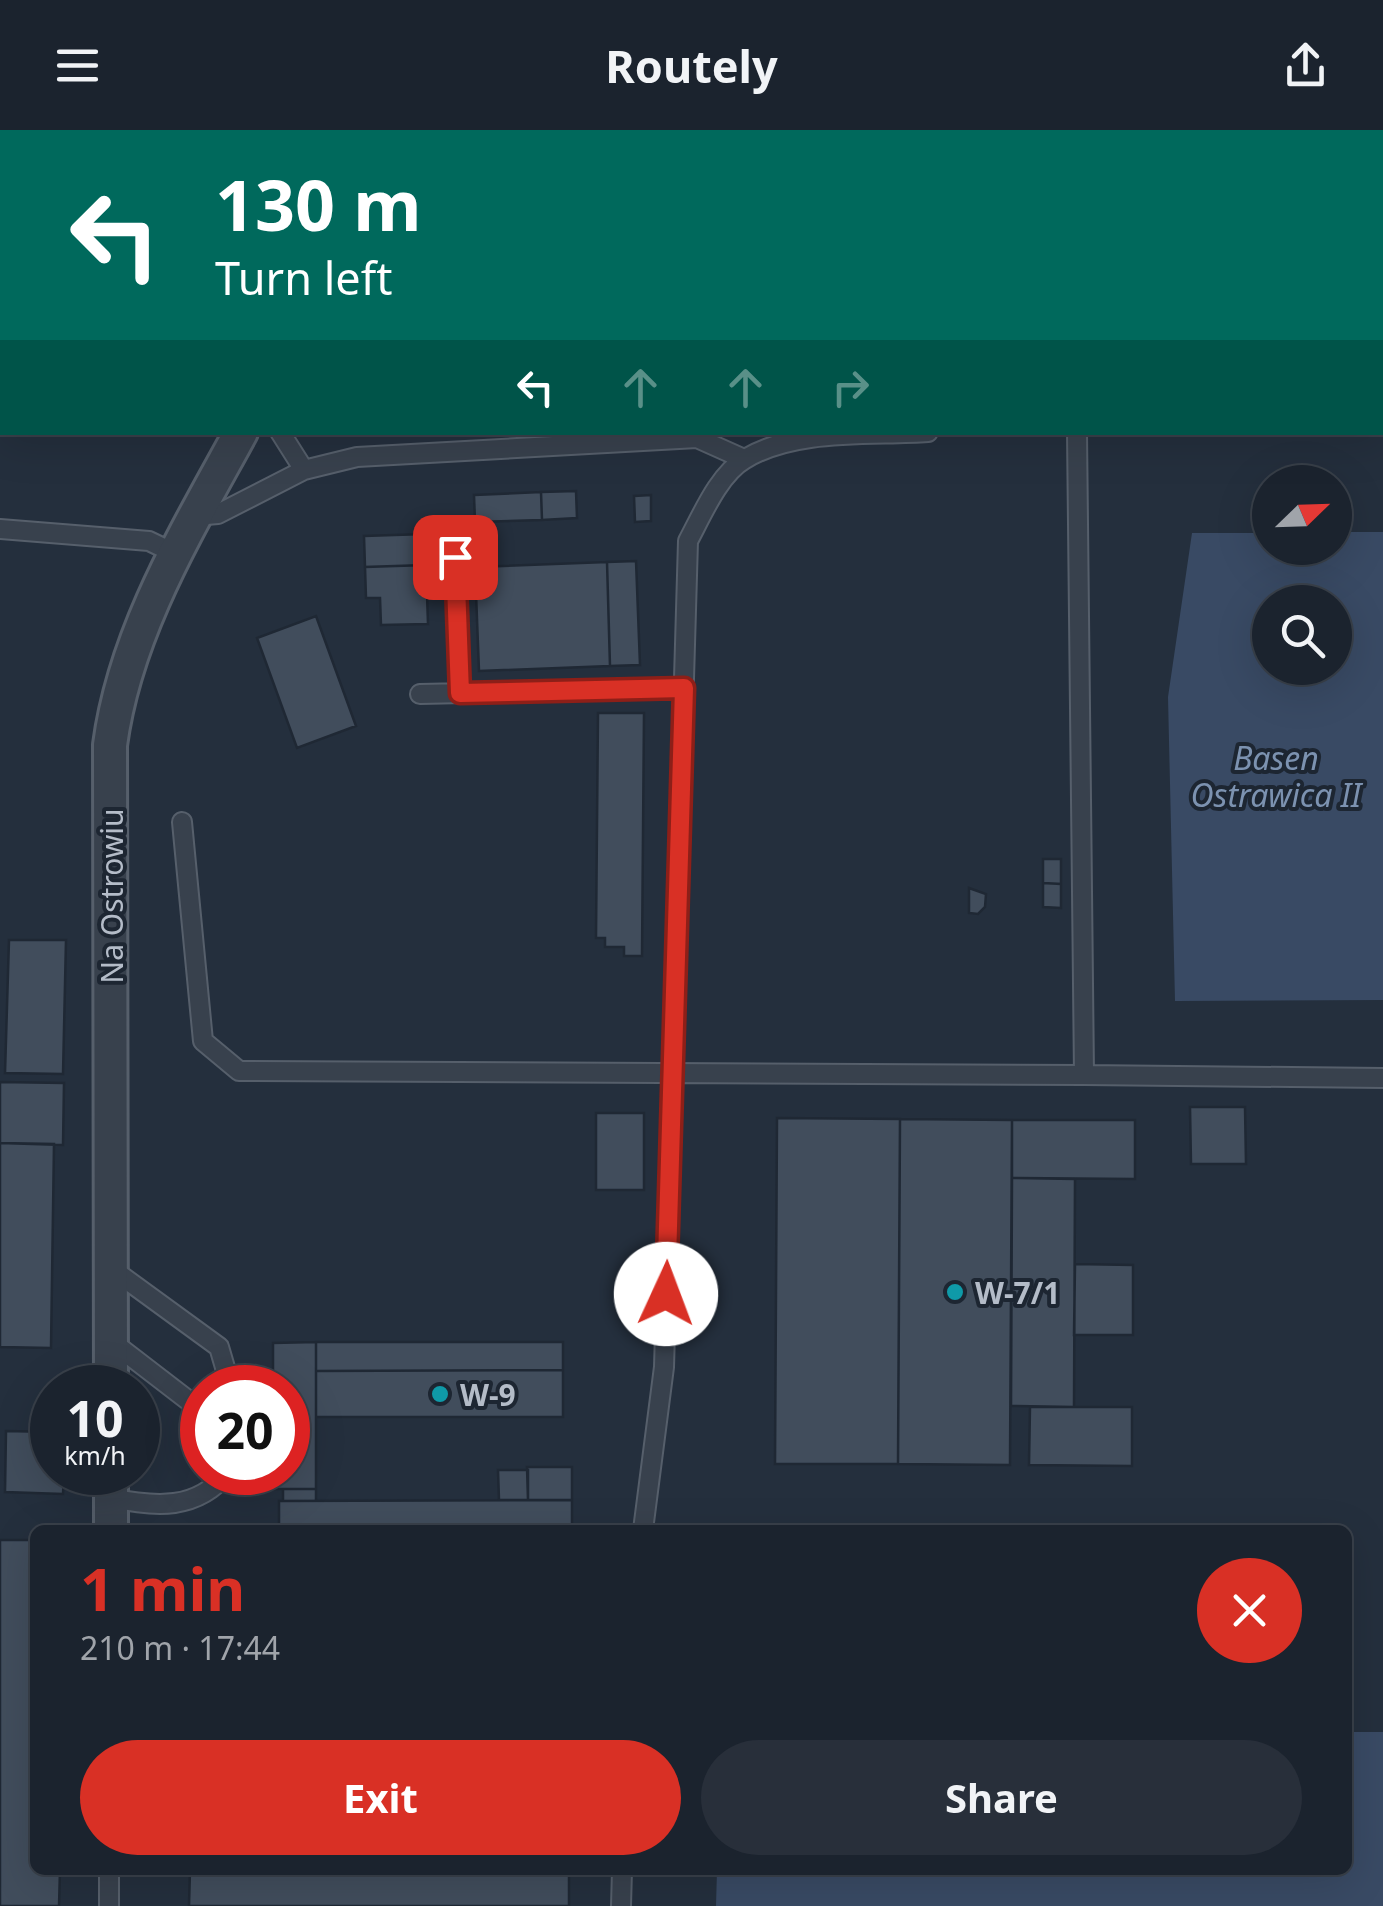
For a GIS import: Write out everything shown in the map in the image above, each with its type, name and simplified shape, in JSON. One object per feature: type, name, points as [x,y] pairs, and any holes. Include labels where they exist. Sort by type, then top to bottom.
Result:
[{"type":"street","name":"Na Ostrowiu","points":[[111,1365],[110,745],[117,695],[150,606],[238,435]]},
{"type":"lane","points":[[282,435],[304,470]]},
{"type":"lane","points":[[644,1525],[664,1367],[688,541],[714,494],[744,459],[802,440],[881,435]]},
{"type":"lane","points":[[1077,435],[1084,1075]]},
{"type":"lane","points":[[194,516],[218,514],[304,470],[357,457],[697,438],[744,459]]},
{"type":"lane","points":[[0,530],[149,541],[176,554]]},
{"type":"lane","points":[[455,557],[460,693]]},
{"type":"lane","points":[[420,694],[684,688]]},
{"type":"lane","points":[[182,822],[203,1041],[239,1071],[1383,1078]]},
{"type":"lane","points":[[112,1269],[219,1348],[224,1365]]},
{"type":"lane","points":[[111,1342],[180,1395]]},
{"type":"lane","points":[[111,1500],[170,1506],[201,1495]]},
{"type":"lane","points":[[109,1906],[110,1875]]},
{"type":"lane","points":[[621,1906],[622,1875]]},
{"type":"water","name":"Basen Ostrawica II","points":[[1352,532],[1383,532],[1383,1000],[1175,1001],[1168,697],[1192,533],[1252,533],[1252,565],[1352,565]]},
{"type":"water","points":[[1352,1732],[1383,1732],[1383,1906],[716,1906],[717,1875],[1352,1875]]},
{"type":"building","points":[[576,491],[577,518],[542,520],[541,492]]},
{"type":"building","points":[[541,492],[542,520],[475,522],[474,495]]},
{"type":"building","points":[[651,495],[651,521],[635,522],[634,496]]},
{"type":"building","points":[[425,534],[426,565],[365,567],[364,536]]},
{"type":"building","points":[[636,561],[640,665],[610,666],[607,562]]},
{"type":"building","points":[[607,562],[610,666],[479,671],[475,567]]},
{"type":"building","points":[[426,565],[428,624],[381,625],[380,598],[366,598],[365,567]]},
{"type":"building","points":[[316,616],[356,726],[297,748],[257,638]]},
{"type":"building","points":[[598,713],[644,713],[642,956],[624,956],[624,947],[605,947],[605,938],[596,938]]},
{"type":"building","points":[[1043,859],[1061,859],[1061,884],[1043,883]]},
{"type":"building","points":[[1043,883],[1061,884],[1061,908],[1043,907]]},
{"type":"building","points":[[969,888],[986,894],[985,907],[978,914],[969,913]]},
{"type":"building","points":[[9,940],[66,940],[63,1074],[5,1073]]},
{"type":"building","points":[[0,1082],[64,1083],[63,1145],[0,1143]]},
{"type":"building","points":[[1190,1107],[1245,1107],[1246,1164],[1191,1164]]},
{"type":"building","points":[[596,1113],[644,1113],[644,1190],[596,1190]]},
{"type":"building","points":[[777,1118],[900,1119],[898,1464],[775,1464]]},
{"type":"building","name":"W-7/1","points":[[900,1119],[1012,1120],[1010,1465],[898,1464]]},
{"type":"building","points":[[1012,1120],[1135,1120],[1135,1179],[1012,1178]]},
{"type":"building","points":[[0,1143],[54,1144],[51,1348],[0,1347]]},
{"type":"building","points":[[1012,1178],[1075,1179],[1074,1407],[1011,1406]]},
{"type":"building","points":[[1075,1264],[1133,1265],[1133,1335],[1074,1335]]},
{"type":"building","points":[[316,1342],[563,1342],[563,1370],[316,1371]]},
{"type":"building","points":[[316,1342],[316,1489],[310,1489],[310,1365],[273,1365],[273,1343]]},
{"type":"building","name":"W-9","points":[[563,1370],[563,1417],[316,1417],[316,1371]]},
{"type":"building","points":[[1030,1407],[1132,1407],[1132,1466],[1029,1465]]},
{"type":"building","points":[[6,1431],[30,1432],[30,1493],[5,1492]]},
{"type":"building","points":[[527,1467],[572,1467],[572,1500],[528,1500]]},
{"type":"building","points":[[498,1470],[528,1470],[528,1500],[499,1500]]},
{"type":"building","points":[[310,1489],[316,1489],[316,1501],[283,1501],[283,1495],[310,1495]]},
{"type":"building","points":[[572,1500],[572,1525],[279,1525],[279,1501]]},
{"type":"building","points":[[0,1540],[30,1540],[30,1875],[60,1875],[59,1906],[0,1906]]},
{"type":"building","points":[[190,1875],[569,1875],[569,1906],[189,1906]]},
{"type":"place","name":"W-7/1","points":[[955,1292]]},
{"type":"place","name":"W-9","points":[[440,1394]]},
{"type":"route","points":[[455,557],[460,693],[684,688],[666,1294]]}]
